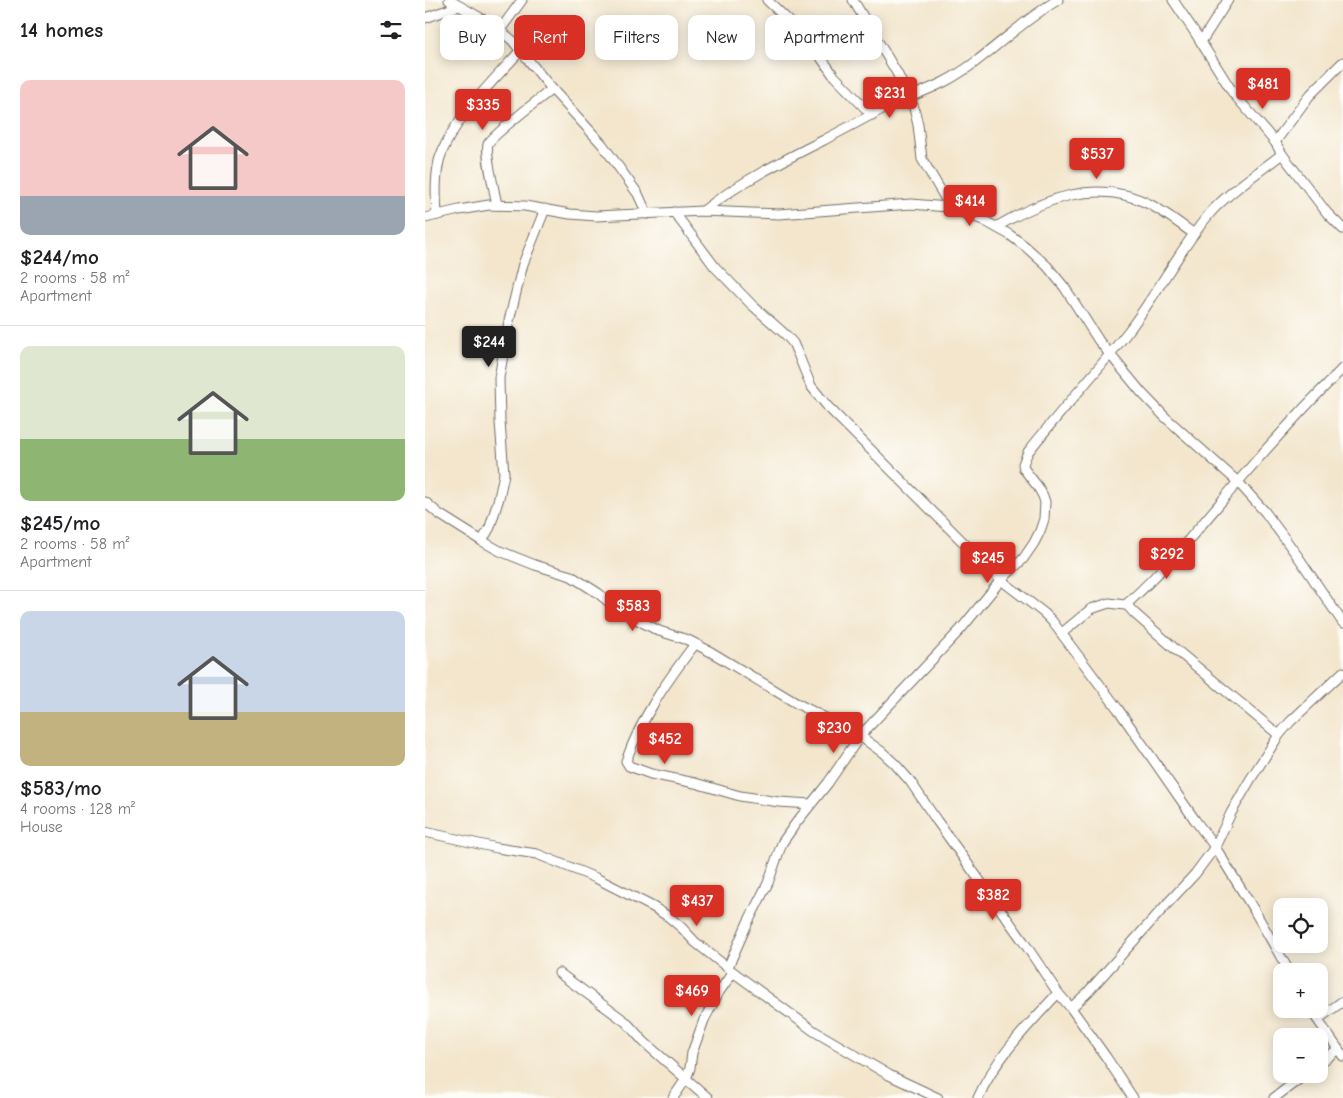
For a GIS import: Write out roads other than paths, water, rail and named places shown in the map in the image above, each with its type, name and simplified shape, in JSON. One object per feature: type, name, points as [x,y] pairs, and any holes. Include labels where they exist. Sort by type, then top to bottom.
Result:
[{"type":"street","points":[[449,0],[475,15]]},
{"type":"street","points":[[504,25],[522,0]]},
{"type":"street","points":[[767,0],[808,39],[834,76],[872,115]]},
{"type":"street","points":[[853,0],[897,72],[909,97],[918,125],[922,159],[951,208]]},
{"type":"street","points":[[1173,0],[1233,93],[1275,142],[1281,154],[1327,213],[1343,229]]},
{"type":"street","points":[[1201,42],[1228,0]]},
{"type":"street","points":[[703,212],[719,199],[752,178],[797,153],[964,70],[1053,1]]},
{"type":"street","points":[[425,18],[459,6]]},
{"type":"street","points":[[504,33],[514,42]]},
{"type":"street","points":[[437,215],[435,194],[437,174],[442,153],[451,134],[462,118],[514,58]]},
{"type":"street","points":[[529,60],[613,160],[638,194],[647,214]]},
{"type":"street","points":[[1275,142],[1309,96],[1343,62]]},
{"type":"street","points":[[497,205],[487,152],[488,144],[552,89]]},
{"type":"street","points":[[673,1098],[686,1079],[692,1053],[704,1020],[731,969],[748,922],[768,883],[782,843],[843,763],[860,736],[961,629],[1001,580],[1023,560],[1040,531],[1044,519],[1045,502],[1039,487],[1024,469],[1024,459],[1143,312],[1194,234],[1211,213],[1242,184],[1281,154]]},
{"type":"street","points":[[996,227],[1055,198],[1100,192],[1124,195],[1148,204],[1194,234]]},
{"type":"street","points":[[425,218],[459,210],[497,205],[525,206],[571,214],[596,216],[673,212],[779,214],[911,204],[951,208],[983,220],[1010,235],[1047,266],[1065,288],[1099,341],[1141,392],[1238,482],[1265,512],[1343,623]]},
{"type":"street","points":[[482,541],[490,527],[505,474],[500,422],[499,378],[509,321],[523,264],[545,209]]},
{"type":"street","points":[[673,212],[715,267],[793,343],[811,386],[828,407],[1001,580],[1044,613],[1062,633],[1215,847],[1284,963]]},
{"type":"street","points":[[1127,604],[1183,545],[1305,407],[1343,368]]},
{"type":"street","points":[[425,502],[439,514],[500,551],[571,576],[636,620],[711,652],[796,702],[870,742],[895,764],[910,781],[937,822],[1058,993],[1106,1057],[1133,1098]]},
{"type":"street","points":[[1062,633],[1091,609],[1109,603],[1127,604],[1134,613],[1160,636],[1279,735]]},
{"type":"street","points":[[695,644],[663,686],[653,704],[629,752],[626,761],[629,766],[651,774],[695,783],[740,796],[779,802],[811,804]]},
{"type":"street","points":[[1071,1008],[1087,993],[1195,874],[1215,847],[1231,813],[1279,735],[1296,716],[1343,672]]},
{"type":"street","points":[[425,832],[497,848],[537,854],[596,878],[653,907],[669,917],[695,942],[814,1032],[889,1075],[938,1098]]},
{"type":"street","points":[[559,973],[625,1022],[644,1042],[707,1098]]},
{"type":"street","points":[[978,1098],[1003,1054],[1058,993]]},
{"type":"street","points":[[1328,1059],[1341,1052],[1318,1020],[1343,1002]]},
{"type":"street","points":[[1274,1098],[1294,1083]]}]
